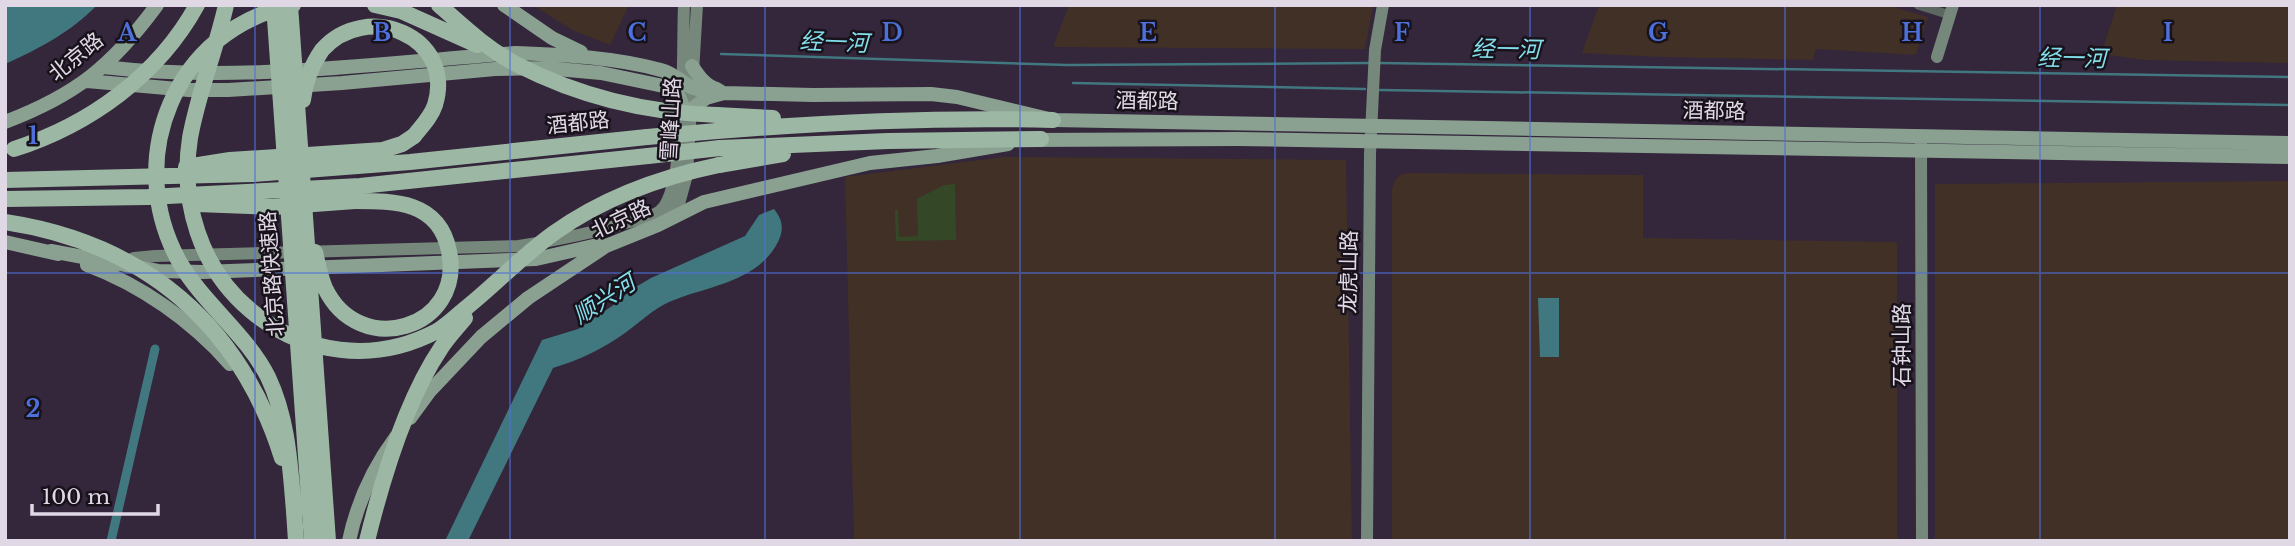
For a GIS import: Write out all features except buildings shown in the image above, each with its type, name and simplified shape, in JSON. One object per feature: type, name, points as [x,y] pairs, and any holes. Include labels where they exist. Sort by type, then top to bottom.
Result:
[{"type":"highway","points":[[9,150],[69,127],[120,95],[160,56],[197,5]]},
{"type":"highway","points":[[226,5],[190,138],[188,187],[195,227],[216,272],[239,301],[261,319],[305,344],[357,352],[384,350],[438,330],[555,232],[607,202],[666,178],[719,165],[855,143]]},
{"type":"highway","name":"北京路快速路","points":[[274,5],[312,541]]},
{"type":"highway","points":[[292,5],[261,14],[232,30],[204,52],[193,65],[162,121],[156,149],[155,185],[166,232],[181,263],[253,354],[276,396],[289,447],[294,512]]},
{"type":"highway","name":"北京路快速路","points":[[292,5],[299,148],[328,541]]},
{"type":"highway","points":[[375,5],[429,22],[514,63],[597,96],[643,108],[685,114],[718,132]]},
{"type":"highway","points":[[439,5],[476,37],[514,63]]},
{"type":"highway","points":[[5,172],[173,169],[230,160],[383,150],[402,144],[414,136],[435,106],[438,93],[437,75],[432,59],[423,45],[395,26],[379,23],[363,24],[344,30],[328,42],[309,72],[304,91],[299,148]]},
{"type":"highway","name":"酒都路","points":[[5,180],[253,174],[410,162],[647,137],[869,121],[1053,120]]},
{"type":"highway","name":"酒都路","points":[[5,199],[305,190],[648,156],[718,132],[855,143],[1041,139]]},
{"type":"highway","points":[[5,207],[173,203],[273,207],[355,201],[393,201],[412,205],[441,229],[450,255],[450,282],[431,312],[415,323],[400,328],[371,328],[356,322],[338,307],[326,290],[320,275],[303,198]]},
{"type":"highway","points":[[5,222],[65,235],[114,254],[155,278],[211,327],[247,375],[259,397],[289,483],[299,541]]},
{"type":"highway","points":[[366,541],[384,473],[424,377],[442,346],[489,289]]},
{"type":"main road","name":"北京路","points":[[5,122],[43,107],[87,81],[144,24],[158,5]]},
{"type":"main road","points":[[504,5],[571,50],[662,70],[687,84],[739,92],[813,95],[931,94],[957,97],[1053,120]]},
{"type":"main road","name":"雪峰山路","points":[[659,225],[673,214],[679,204],[687,175],[684,5]]},
{"type":"main road","name":"雪峰山路","points":[[687,65],[696,5]]},
{"type":"main road","name":"龙虎山路","points":[[1367,541],[1371,127],[1375,50],[1383,5]]},
{"type":"main road","points":[[1937,57],[1952,10]]},
{"type":"main road","points":[[103,67],[167,73],[251,74],[516,53],[606,59]]},
{"type":"main road","points":[[687,65],[711,87],[739,92]]},
{"type":"main road","points":[[87,81],[189,90],[228,90],[495,69],[546,68],[601,73],[668,86],[677,92],[687,106],[677,167],[667,202],[655,214],[578,237],[519,246],[155,256],[134,258],[120,272]]},
{"type":"main road","points":[[687,106],[714,94],[739,92]]},
{"type":"main road","name":"酒都路","points":[[1053,120],[1921,143],[2290,157]]},
{"type":"main road","name":"北京路","points":[[349,541],[354,520],[381,456],[429,392],[481,337],[528,298],[606,246],[659,225],[704,202],[870,163],[937,156],[1041,139]]},
{"type":"main road","name":"酒都路","points":[[1041,139],[1371,142],[2290,142]]},
{"type":"main road","name":"石钟山路","points":[[1921,143],[1922,541]]},
{"type":"main road","points":[[672,190],[679,204],[704,202]]},
{"type":"main road","points":[[5,242],[51,251],[120,272],[203,272],[536,259],[631,236]]},
{"type":"main road","points":[[120,272],[213,345],[255,395],[270,418],[283,448],[296,497],[299,541]]},
{"type":"street","points":[[1918,5],[1952,10]]},
{"type":"shaded area","points":[[5,5],[97,5],[54,39],[5,64]]},
{"type":"shaded area","points":[[533,5],[629,5],[610,45],[572,30]]},
{"type":"shaded area","points":[[1069,5],[1373,5],[1365,49],[1053,47]]},
{"type":"shaded area","points":[[1599,5],[1887,5],[1928,17],[1916,55],[1816,49],[1813,60],[1582,53]]},
{"type":"shaded area","points":[[2117,5],[2290,5],[2290,63],[2144,60],[2101,54]]},
{"type":"shaded area","points":[[1004,157],[1346,160],[1352,541],[854,541],[845,177]]},
{"type":"shaded area","points":[[1402,174],[1643,175],[1643,238],[1897,242],[1897,541],[1392,541],[1392,189],[1395,180]]},
{"type":"shaded area","points":[[2290,181],[2290,541],[1935,541],[1935,184]]},
{"type":"shaded area","points":[[955,184],[956,240],[896,241],[895,210],[898,210],[899,237],[918,236],[917,199],[944,185]]},
{"type":"shaded area","points":[[774,209],[782,225],[780,237],[769,256],[757,266],[730,281],[663,305],[608,344],[553,368],[468,541],[445,541],[542,340],[578,329],[651,278],[745,236],[759,215]]},
{"type":"shaded area","points":[[1538,298],[1559,298],[1559,357],[1540,357]]},
{"type":"waterway","name":"经一河","points":[[721,54],[1067,65],[1370,63]]},
{"type":"waterway","name":"经一河","points":[[1380,63],[2290,77]]},
{"type":"waterway","name":"经一河","points":[[1073,83],[1365,89]]},
{"type":"waterway","name":"经一河","points":[[1380,90],[2290,105]]},
{"type":"waterway","points":[[111,541],[155,349]]},
{"type":"water label","name":"顺兴河","points":[[604,299]]}]
